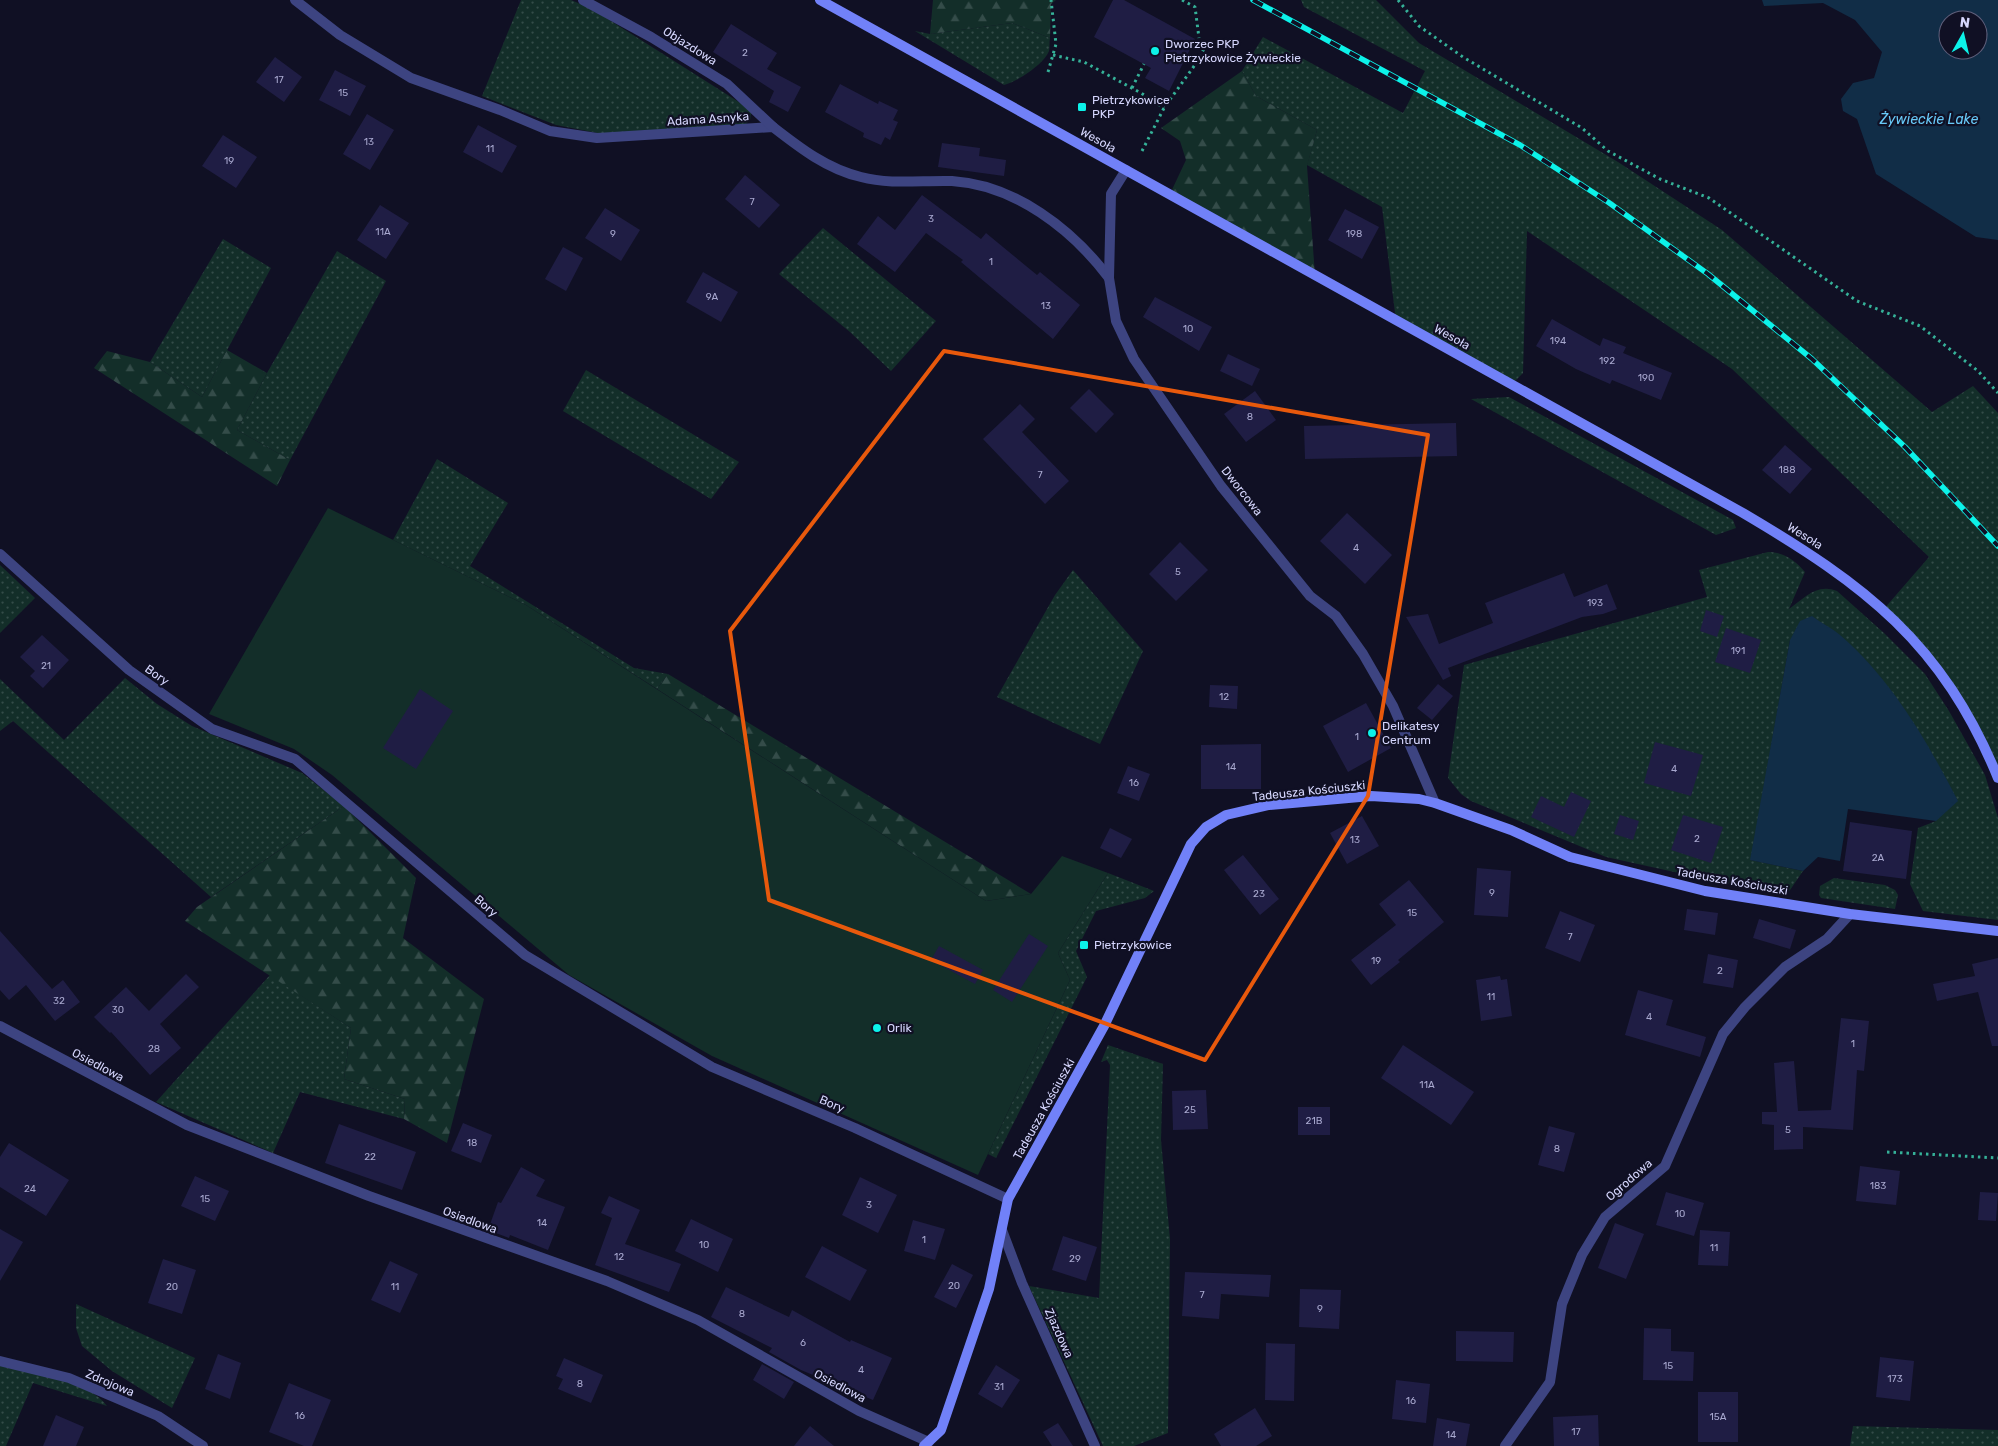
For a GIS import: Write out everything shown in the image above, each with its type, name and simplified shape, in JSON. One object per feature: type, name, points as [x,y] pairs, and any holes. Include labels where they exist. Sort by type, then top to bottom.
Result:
[{"type":"street","name":"Adama Asnyka","points":[[295,0],[340,35],[411,78],[500,110],[550,131],[597,138],[773,127]]},
{"type":"street","name":"Objazdowa","points":[[583,0],[651,36],[727,84],[773,127]]},
{"type":"street","name":"Wesoła","points":[[820,0],[1743,513],[1817,558],[1863,592],[1901,626],[1924,650],[1961,701],[1998,778]]},
{"type":"street","points":[[773,127],[811,157],[861,177],[913,183],[953,181],[994,189],[1028,204],[1092,256],[1109,278]]},
{"type":"street","name":"Dworcowa","points":[[1126,170],[1111,194],[1109,278],[1116,321],[1134,359],[1221,486],[1310,596],[1336,616],[1363,654],[1393,706],[1435,803]]},
{"type":"street","name":"Bory","points":[[0,554],[129,670],[212,729],[295,759],[525,956],[712,1067],[855,1128],[1008,1199]]},
{"type":"street","name":"Tadeusza Kościuszki","points":[[926,1444],[941,1430],[990,1289],[1008,1199],[1104,1026],[1191,844],[1206,826],[1226,815],[1269,805],[1371,796],[1409,798],[1435,803],[1511,830],[1570,857],[1705,891],[1850,914],[1998,931]]},
{"type":"street","name":"Ogrodowa","points":[[1505,1446],[1550,1382],[1562,1304],[1582,1255],[1606,1217],[1665,1166],[1723,1034],[1745,1007],[1785,967],[1827,939],[1850,914]]},
{"type":"street","name":"Osiedlowa","points":[[0,1026],[186,1125],[369,1196],[607,1281],[698,1320],[859,1411],[926,1444]]},
{"type":"street","name":"Zjazdowa","points":[[1002,1230],[1022,1283],[1095,1446]]},
{"type":"street","name":"Zdrojowa","points":[[0,1361],[69,1378],[158,1416],[200,1445]]},
{"type":"path","points":[[1048,72],[1056,44],[1051,0]]},
{"type":"path","points":[[1182,0],[1195,7],[1199,38]]},
{"type":"path","points":[[1398,0],[1419,26],[1463,57],[1582,128],[1608,151],[1660,179],[1709,198],[1857,301],[1920,326],[1978,371],[1998,392]]},
{"type":"path","points":[[1142,151],[1164,108],[1197,62],[1207,42]]},
{"type":"path","points":[[1053,55],[1084,62],[1164,108]]},
{"type":"path","points":[[1132,88],[1144,64]]},
{"type":"path","points":[[1887,1152],[1998,1158]]},
{"type":"highlighted area","points":[[944,351],[1428,435],[1368,796],[1205,1060],[769,900],[730,631]]},
{"type":"green space","points":[[521,0],[571,0],[592,9],[742,104],[751,113],[751,119],[746,124],[603,134],[556,125],[482,96]]},
{"type":"green space","points":[[933,0],[1056,0],[1051,4],[1050,38],[1012,23],[930,34]]},
{"type":"green space","points":[[1301,0],[1376,0],[1419,43],[1618,162],[1722,230],[1932,412],[1973,386],[1998,413],[1998,778],[1961,701],[1883,610],[1929,557],[1732,369],[1527,231],[1523,373],[1512,384],[1396,321],[1382,207],[1307,165],[1317,130],[1256,96],[1242,71],[1263,37],[1403,113],[1425,71],[1304,7]]},
{"type":"green space","points":[[1012,23],[1050,38],[1049,51],[1036,67],[1004,85],[915,31],[930,34]]},
{"type":"green space","points":[[1242,71],[1256,96],[1317,130],[1307,166],[1315,275],[1170,194],[1186,160],[1180,141],[1161,128]]},
{"type":"green space","points":[[823,228],[936,321],[891,371],[850,332],[779,274]]},
{"type":"green space","points":[[223,239],[271,268],[202,397],[150,362]]},
{"type":"green space","points":[[337,251],[386,281],[290,460],[237,430],[267,373]]},
{"type":"green space","points":[[227,350],[267,373],[237,430],[290,460],[277,486],[94,368],[107,351],[150,362],[202,397]]},
{"type":"green space","points":[[586,370],[739,462],[711,499],[563,411]]},
{"type":"green space","points":[[1509,397],[1733,520],[1736,528],[1716,535],[1471,399]]},
{"type":"green space","points":[[437,459],[508,503],[470,566],[634,668],[668,674],[657,689],[526,605],[393,540]]},
{"type":"green space","points":[[328,508],[526,605],[986,901],[1031,894],[1062,856],[1108,873],[1058,953],[1070,980],[978,1175],[712,1056],[569,975],[332,775],[294,749],[209,714]]},
{"type":"green space","points":[[1768,552],[1779,553],[1789,558],[1805,572],[1789,609],[1817,590],[1830,589],[1837,591],[1884,633],[1925,674],[1949,711],[1985,775],[1998,818],[1998,920],[1923,911],[1910,884],[1918,828],[1936,821],[1790,640],[1751,860],[1803,871],[1788,893],[1729,884],[1606,857],[1471,801],[1461,794],[1448,778],[1464,665],[1707,597],[1699,570]]},
{"type":"green space","points":[[0,565],[35,598],[0,633]]},
{"type":"green space","points":[[1073,570],[1143,651],[1100,744],[997,697],[1055,595]]},
{"type":"green space","points":[[668,674],[1031,894],[986,901],[657,689]]},
{"type":"green space","points":[[125,678],[157,704],[192,726],[302,773],[344,806],[211,897],[13,721],[0,731],[0,679],[64,740]]},
{"type":"green space","points":[[344,806],[416,878],[403,938],[484,999],[447,1143],[404,1119],[405,1099],[344,1079],[351,1028],[185,921],[197,907]]},
{"type":"green space","points":[[1108,873],[1154,891],[1145,898],[1096,911],[1076,951],[1087,977],[996,1158],[988,1154],[1070,980],[1058,953]]},
{"type":"green space","points":[[1834,878],[1885,885],[1895,890],[1898,895],[1895,909],[1821,898],[1819,895],[1820,886]]},
{"type":"green space","points":[[270,975],[351,1028],[344,1079],[405,1099],[404,1119],[300,1092],[273,1153],[156,1102]]},
{"type":"green space","points":[[1108,1045],[1163,1064],[1161,1140],[1170,1239],[1168,1433],[1134,1446],[1103,1446],[1029,1286],[1099,1298],[1110,1065],[1107,1060],[1101,1062]]},
{"type":"green space","points":[[76,1304],[195,1358],[172,1408],[112,1371],[82,1346],[76,1328]]},
{"type":"green space","points":[[0,1365],[43,1374],[74,1384],[99,1397],[107,1406],[33,1383],[6,1446],[0,1446]]},
{"type":"green space","points":[[1853,1426],[1998,1430],[1998,1446],[1850,1446]]},
{"type":"water","name":"Żywieckie Lake","points":[[1762,0],[1998,0],[1998,240],[1976,237],[1876,174],[1857,119],[1843,111],[1841,99],[1853,83],[1874,78],[1882,52],[1855,20],[1823,3],[1764,6]]},
{"type":"water","points":[[1812,616],[1837,632],[1876,671],[1892,691],[1921,734],[1958,801],[1936,821],[1848,809],[1840,861],[1818,857],[1803,871],[1750,860],[1790,640],[1800,621]]},
{"type":"building","name":"Dworzec PKP Pietrzykowice Żywieckie","points":[[1113,0],[1124,0],[1195,39],[1169,91],[1145,78],[1151,68],[1094,37]]},
{"type":"building","points":[[731,24],[777,53],[767,69],[801,87],[788,112],[769,102],[774,91],[713,52]]},
{"type":"building","points":[[275,57],[302,77],[284,102],[256,82]]},
{"type":"building","points":[[335,70],[366,86],[350,116],[319,100]]},
{"type":"building","points":[[840,84],[878,104],[879,101],[898,110],[893,120],[898,122],[890,140],[885,137],[881,145],[863,137],[864,133],[825,112]]},
{"type":"building","points":[[367,114],[394,130],[370,170],[343,154]]},
{"type":"building","points":[[478,125],[517,146],[502,173],[463,152]]},
{"type":"building","points":[[223,135],[257,157],[236,188],[202,166]]},
{"type":"building","points":[[942,143],[980,148],[979,156],[1006,160],[1004,176],[938,167]]},
{"type":"building","points":[[745,175],[780,205],[759,228],[725,199]]},
{"type":"building","points":[[922,195],[981,239],[986,233],[1037,275],[1040,272],[1080,305],[1053,339],[961,262],[963,260],[926,233],[895,272],[857,244],[878,216],[895,230]]},
{"type":"building","points":[[380,205],[409,223],[386,259],[357,240]]},
{"type":"building","points":[[605,208],[640,230],[621,261],[585,238]]},
{"type":"building","points":[[1345,209],[1379,227],[1362,259],[1328,240]]},
{"type":"building","points":[[563,247],[583,258],[566,291],[545,279]]},
{"type":"building","points":[[703,272],[738,292],[721,322],[686,302]]},
{"type":"building","points":[[1155,297],[1212,327],[1199,351],[1143,317]]},
{"type":"building","points":[[1552,319],[1600,346],[1603,338],[1626,347],[1623,353],[1672,373],[1661,400],[1612,380],[1610,384],[1576,369],[1536,346]]},
{"type":"building","points":[[1228,354],[1260,369],[1252,386],[1220,371]]},
{"type":"building","points":[[1089,389],[1114,414],[1096,433],[1070,408]]},
{"type":"building","points":[[1255,391],[1276,420],[1246,442],[1224,414]]},
{"type":"building","points":[[1020,404],[1035,419],[1022,432],[1069,481],[1045,504],[983,439]]},
{"type":"building","points":[[1456,423],[1457,456],[1305,459],[1304,426]]},
{"type":"building","points":[[1785,445],[1812,469],[1790,494],[1762,470]]},
{"type":"building","points":[[1347,513],[1392,555],[1365,584],[1320,541]]},
{"type":"building","points":[[1180,542],[1208,570],[1176,601],[1149,574]]},
{"type":"building","points":[[1564,573],[1574,597],[1607,584],[1617,609],[1603,614],[1582,617],[1448,668],[1451,676],[1443,680],[1406,617],[1428,614],[1439,644],[1493,623],[1485,603]]},
{"type":"building","points":[[1706,610],[1724,616],[1717,637],[1700,631]]},
{"type":"building","points":[[1726,628],[1761,640],[1750,673],[1715,662]]},
{"type":"building","points":[[42,635],[69,660],[43,688],[30,676],[35,671],[20,657]]},
{"type":"building","points":[[1438,684],[1453,696],[1432,720],[1417,708]]},
{"type":"building","points":[[1210,685],[1238,686],[1237,709],[1209,707]]},
{"type":"building","points":[[420,689],[453,711],[416,769],[383,748]]},
{"type":"building","points":[[1366,703],[1391,748],[1348,772],[1323,726]]},
{"type":"building","points":[[1655,742],[1703,755],[1691,796],[1644,783]]},
{"type":"building","points":[[1261,744],[1261,789],[1201,789],[1201,745]]},
{"type":"building","points":[[1128,766],[1150,774],[1139,801],[1117,793]]},
{"type":"building","points":[[1571,792],[1591,801],[1574,837],[1531,817],[1541,796],[1564,807]]},
{"type":"building","points":[[1620,815],[1639,821],[1633,840],[1614,834]]},
{"type":"building","points":[[1683,815],[1723,827],[1711,863],[1671,850]]},
{"type":"building","points":[[1362,816],[1379,846],[1347,864],[1330,833]]},
{"type":"building","points":[[1850,822],[1912,831],[1906,879],[1843,871]]},
{"type":"building","points":[[1110,828],[1132,839],[1121,858],[1100,848]]},
{"type":"building","points":[[1243,855],[1279,899],[1260,915],[1224,870]]},
{"type":"building","points":[[1477,868],[1511,871],[1508,917],[1474,915]]},
{"type":"building","points":[[1409,880],[1444,922],[1398,960],[1400,962],[1371,985],[1351,960],[1396,925],[1379,904]]},
{"type":"building","points":[[1687,909],[1718,913],[1715,935],[1684,930]]},
{"type":"building","points":[[1560,911],[1595,925],[1580,962],[1545,948]]},
{"type":"building","points":[[1759,919],[1796,930],[1790,949],[1753,938]]},
{"type":"building","points":[[0,931],[52,989],[63,980],[80,1002],[55,1021],[26,985],[9,1000],[0,990]]},
{"type":"building","points":[[1029,934],[1048,946],[1012,1002],[993,990]]},
{"type":"building","points":[[939,946],[983,970],[975,984],[931,960]]},
{"type":"building","points":[[1708,954],[1738,960],[1733,988],[1703,983]]},
{"type":"building","points":[[1998,958],[1998,1046],[1992,1046],[1978,992],[1937,1001],[1933,984],[1975,976],[1972,964]]},
{"type":"building","points":[[186,974],[199,987],[160,1024],[181,1048],[150,1075],[111,1032],[94,1017],[126,987],[149,1011]]},
{"type":"building","points":[[1500,976],[1501,980],[1507,979],[1512,1016],[1481,1021],[1476,980]]},
{"type":"building","points":[[1638,990],[1673,1000],[1666,1025],[1706,1037],[1700,1057],[1625,1035]]},
{"type":"building","points":[[1841,1018],[1869,1021],[1864,1071],[1857,1070],[1853,1130],[1803,1127],[1803,1149],[1774,1150],[1774,1125],[1762,1124],[1762,1112],[1777,1112],[1774,1063],[1794,1061],[1798,1111],[1831,1110]]},
{"type":"building","points":[[1403,1045],[1474,1092],[1451,1125],[1381,1078]]},
{"type":"building","points":[[1206,1090],[1208,1129],[1173,1130],[1172,1091]]},
{"type":"building","points":[[1298,1107],[1330,1107],[1330,1135],[1298,1135]]},
{"type":"building","points":[[463,1123],[492,1135],[481,1163],[451,1151]]},
{"type":"building","points":[[339,1124],[416,1152],[402,1190],[325,1163]]},
{"type":"building","points":[[1549,1126],[1575,1133],[1564,1172],[1538,1165]]},
{"type":"building","points":[[9,1143],[69,1180],[46,1216],[0,1187],[0,1157]]},
{"type":"building","points":[[1860,1166],[1900,1171],[1896,1205],[1856,1201]]},
{"type":"building","points":[[521,1167],[545,1180],[536,1196],[565,1207],[548,1250],[510,1235],[509,1238],[488,1230],[498,1202],[501,1203]]},
{"type":"building","points":[[195,1176],[229,1191],[215,1221],[181,1206]]},
{"type":"building","points":[[860,1177],[897,1195],[878,1233],[842,1215]]},
{"type":"building","points":[[1666,1192],[1704,1203],[1694,1236],[1656,1225]]},
{"type":"building","points":[[1980,1192],[1998,1193],[1996,1221],[1978,1220]]},
{"type":"building","points":[[609,1196],[640,1210],[625,1244],[681,1264],[669,1292],[595,1265],[612,1218],[601,1213]]},
{"type":"building","points":[[691,1219],[733,1239],[718,1272],[675,1251]]},
{"type":"building","points":[[913,1220],[945,1229],[935,1260],[904,1251]]},
{"type":"building","points":[[1615,1223],[1644,1234],[1626,1279],[1598,1268]]},
{"type":"building","points":[[0,1229],[23,1242],[0,1281]]},
{"type":"building","points":[[1700,1230],[1730,1232],[1728,1266],[1698,1265]]},
{"type":"building","points":[[1063,1236],[1097,1247],[1086,1281],[1052,1270]]},
{"type":"building","points":[[822,1246],[867,1270],[850,1301],[805,1277]]},
{"type":"building","points":[[163,1259],[196,1270],[182,1314],[148,1303]]},
{"type":"building","points":[[390,1261],[418,1274],[400,1313],[371,1300]]},
{"type":"building","points":[[952,1264],[973,1275],[956,1308],[934,1297]]},
{"type":"building","points":[[1185,1272],[1271,1275],[1269,1297],[1221,1294],[1219,1319],[1182,1316]]},
{"type":"building","points":[[726,1287],[789,1317],[792,1310],[850,1342],[851,1340],[892,1358],[873,1400],[801,1370],[769,1352],[772,1348],[711,1317]]},
{"type":"building","points":[[1300,1289],[1341,1290],[1339,1329],[1299,1327]]},
{"type":"building","points":[[1644,1328],[1671,1329],[1671,1351],[1694,1352],[1693,1381],[1643,1380]]},
{"type":"building","points":[[1456,1331],[1514,1332],[1513,1362],[1456,1361]]},
{"type":"building","points":[[1266,1343],[1295,1344],[1294,1401],[1265,1400]]},
{"type":"building","points":[[218,1354],[241,1363],[230,1399],[205,1389]]},
{"type":"building","points":[[1880,1357],[1914,1361],[1910,1401],[1876,1397]]},
{"type":"building","points":[[564,1358],[603,1375],[591,1403],[558,1389],[563,1379],[556,1376]]},
{"type":"building","points":[[762,1364],[794,1382],[784,1399],[753,1380]]},
{"type":"building","points":[[996,1365],[1020,1380],[1002,1408],[978,1394]]},
{"type":"building","points":[[1396,1380],[1430,1384],[1426,1423],[1392,1419]]},
{"type":"building","points":[[289,1383],[331,1400],[312,1446],[304,1446],[269,1432]]},
{"type":"building","points":[[1698,1392],[1738,1392],[1738,1442],[1698,1442]]},
{"type":"building","points":[[1255,1408],[1272,1436],[1256,1446],[1221,1446],[1214,1434]]},
{"type":"building","points":[[56,1415],[84,1427],[76,1446],[43,1446]]},
{"type":"building","points":[[1598,1415],[1599,1446],[1554,1446],[1553,1417]]},
{"type":"building","points":[[1437,1418],[1470,1424],[1466,1446],[1433,1446]]},
{"type":"building","points":[[1058,1423],[1073,1446],[1052,1446],[1043,1432]]},
{"type":"building","points":[[810,1426],[834,1446],[794,1446]]},
{"type":"railway","points":[[1253,0],[1520,145],[1608,202],[1708,274],[1812,359],[1905,447],[1998,546]]},
{"type":"place","name":"Dworzec PKP Pietrzykowice Żywieckie","points":[[1155,51]]},
{"type":"place","name":"Pietrzykowice PKP","points":[[1082,107]]},
{"type":"place","name":"Delikatesy Centrum","points":[[1372,733]]},
{"type":"place","name":"Pietrzykowice","points":[[1084,945]]},
{"type":"place","name":"Orlik","points":[[877,1028]]}]
